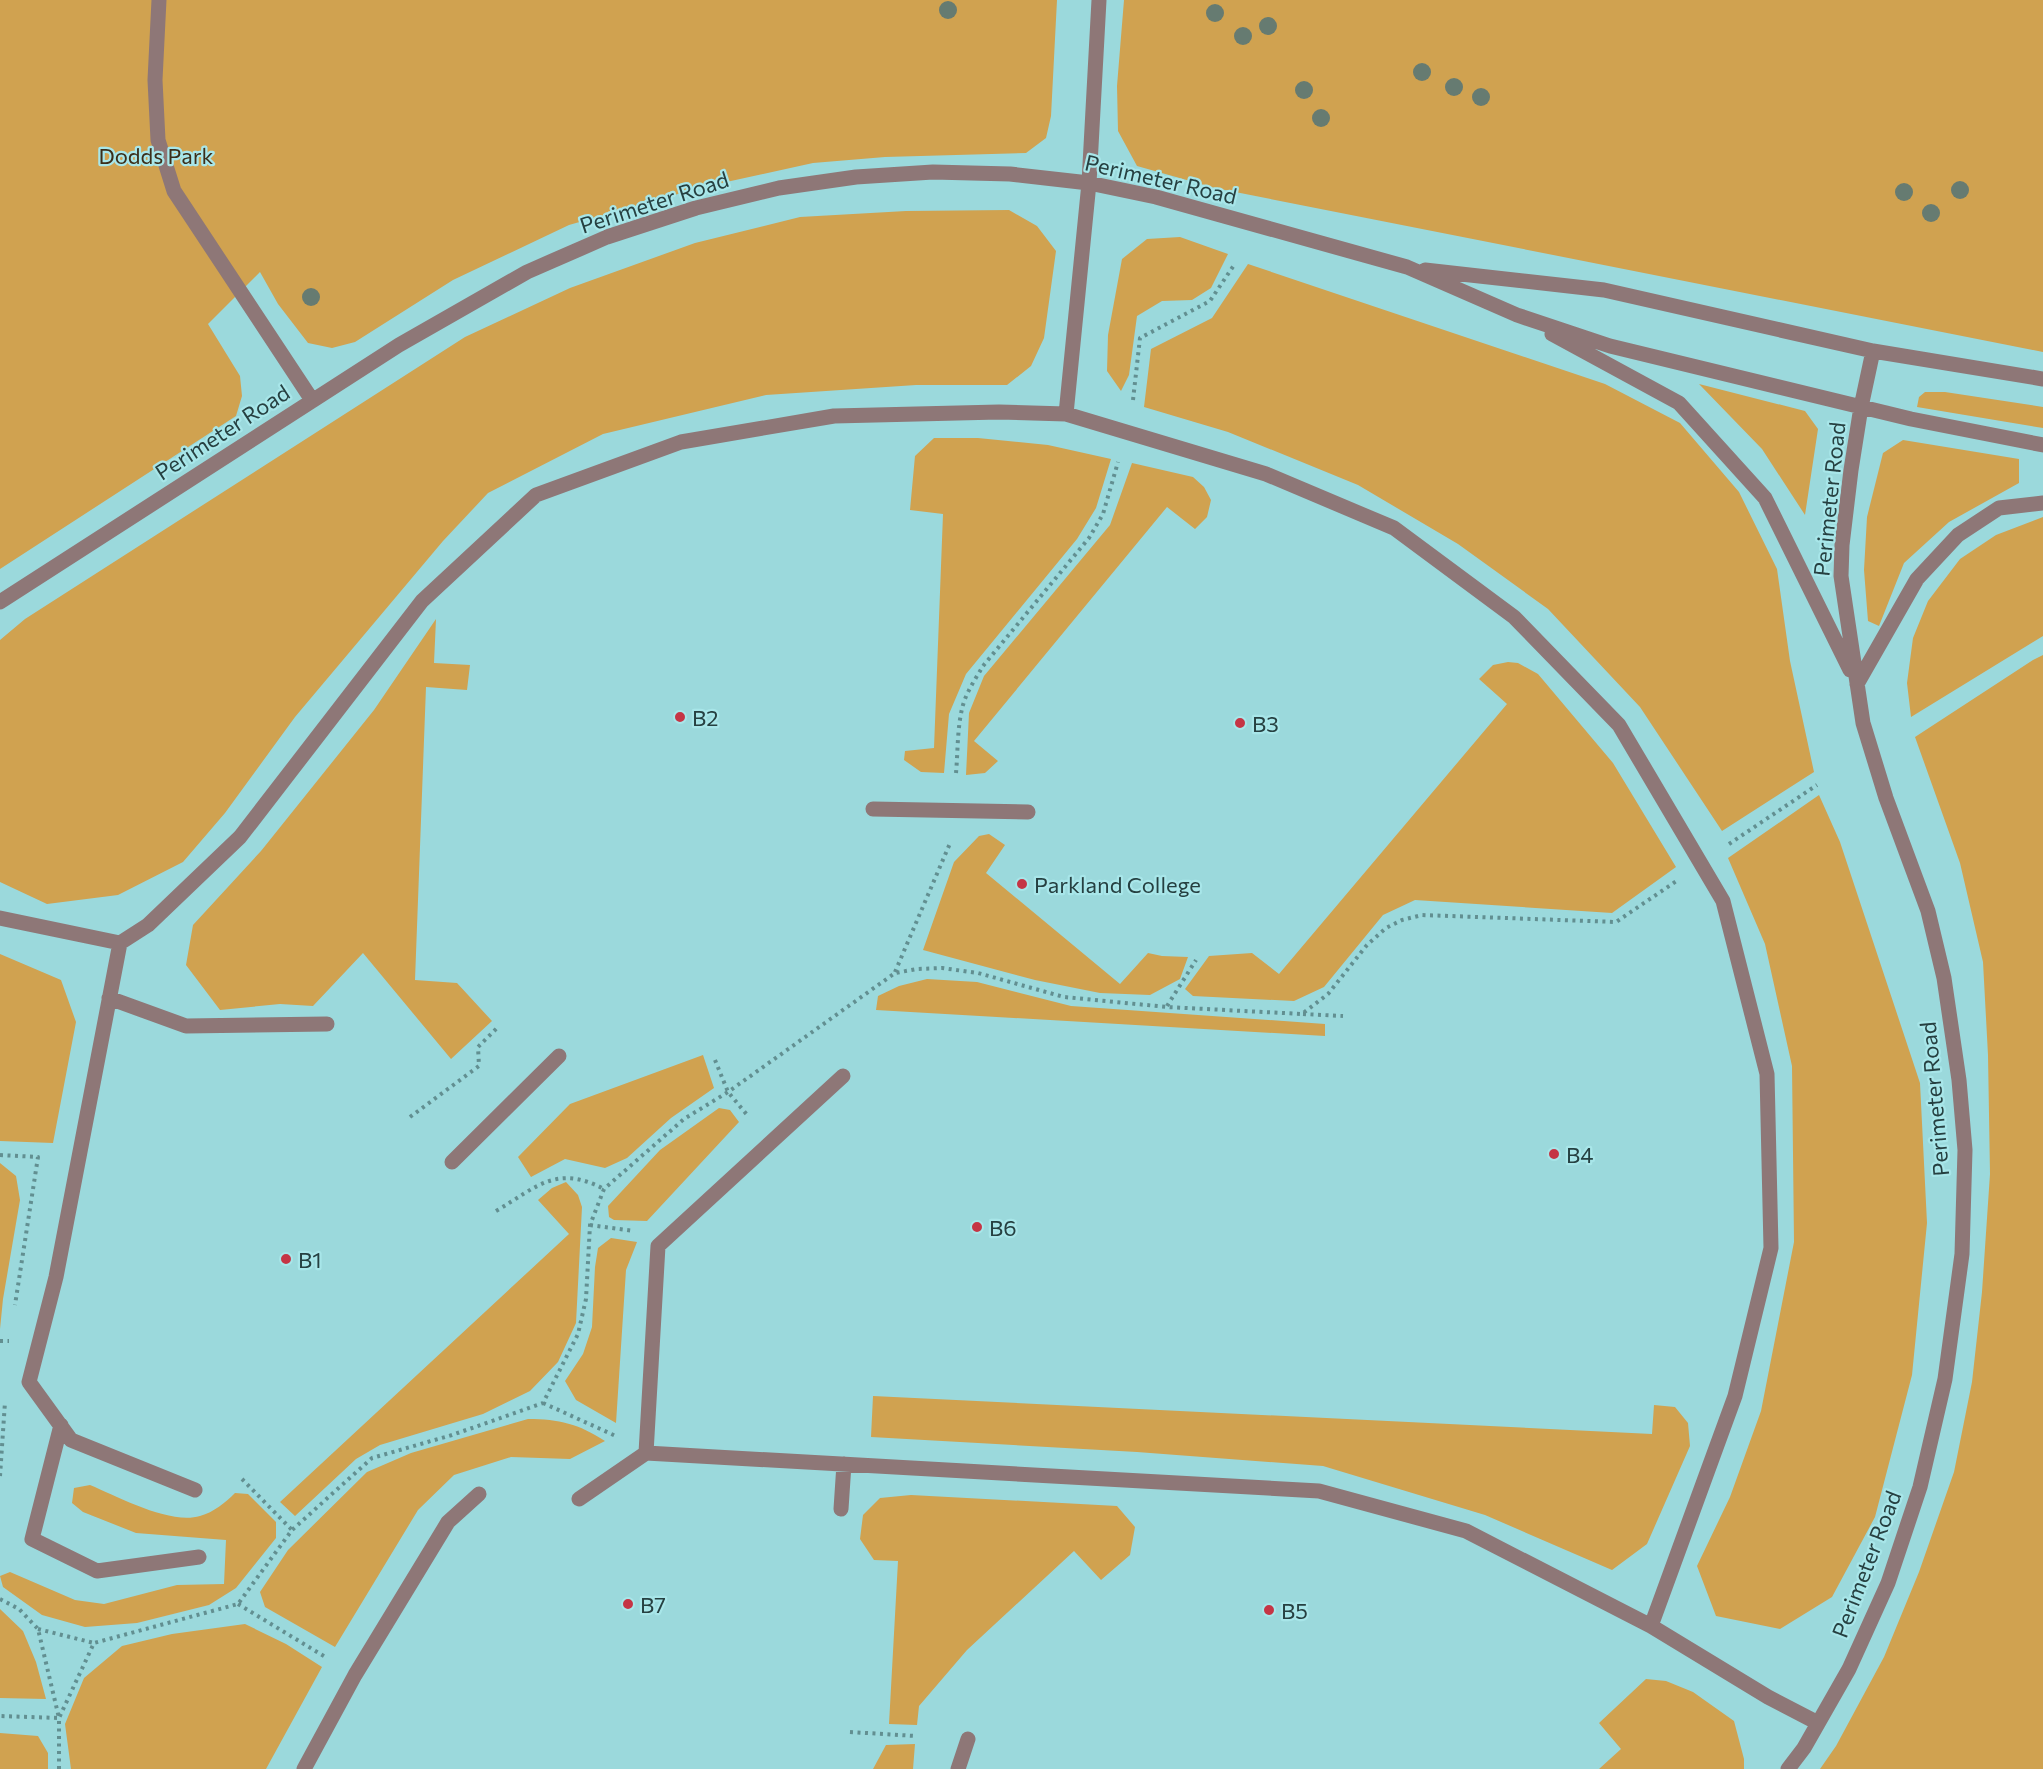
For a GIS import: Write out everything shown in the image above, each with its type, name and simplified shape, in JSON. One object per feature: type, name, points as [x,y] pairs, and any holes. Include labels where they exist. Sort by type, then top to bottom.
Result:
[{"type":"street","points":[[159,0],[155,80],[158,140],[174,191],[312,400]]},
{"type":"street","points":[[1066,414],[1089,183],[1099,0]]},
{"type":"street","name":"Perimeter Road","points":[[0,602],[399,345],[527,272],[607,237],[696,208],[779,188],[867,176],[933,172],[1010,174],[1089,183],[1156,197],[1407,267],[1517,315],[1610,346],[1911,419],[2043,445]]},
{"type":"street","name":"Perimeter Road","points":[[1407,267],[1604,290],[1873,351],[2043,379]]},
{"type":"street","points":[[1517,315],[1679,404],[1765,498],[1857,684]]},
{"type":"street","name":"Perimeter Road","points":[[1788,1769],[1804,1748],[1849,1669],[1888,1583],[1920,1487],[1945,1378],[1962,1254],[1965,1150],[1959,1080],[1944,978],[1928,911],[1886,798],[1863,723],[1841,576],[1851,470],[1873,351]]},
{"type":"street","points":[[0,918],[120,943],[148,925],[240,837],[422,601],[536,495],[681,442],[834,416],[999,412],[1066,414],[1266,474],[1394,528],[1514,617],[1619,725],[1723,901],[1767,1074],[1771,1248],[1735,1396],[1651,1626]]},
{"type":"street","points":[[1857,684],[1917,579],[1958,535],[1999,508],[2043,504]]},
{"type":"street","points":[[873,809],[1028,812]]},
{"type":"street","points":[[120,943],[56,1277],[29,1382],[71,1440],[195,1490]]},
{"type":"street","points":[[110,998],[186,1026],[327,1024]]},
{"type":"street","points":[[452,1162],[559,1056]]},
{"type":"street","points":[[646,1453],[658,1246],[843,1076]]},
{"type":"street","points":[[61,1425],[32,1539],[97,1571],[200,1557]]},
{"type":"street","points":[[579,1499],[646,1453],[1319,1491],[1466,1531],[1651,1626],[1818,1723]]},
{"type":"street","points":[[841,1509],[844,1464]]},
{"type":"street","points":[[304,1769],[355,1675],[448,1521],[479,1494]]},
{"type":"street","points":[[958,1769],[968,1739]]},
{"type":"path","points":[[1133,400],[1140,338],[1210,301],[1234,265]]},
{"type":"path","points":[[956,773],[962,713],[971,687],[983,666],[1089,538],[1103,514],[1118,462]]},
{"type":"path","points":[[1729,844],[1817,785]]},
{"type":"path","points":[[895,973],[953,835]]},
{"type":"path","points":[[1302,1014],[1328,994],[1367,945],[1386,928],[1402,920],[1422,915],[1616,922],[1682,877]]},
{"type":"path","points":[[1167,1006],[1196,960]]},
{"type":"path","points":[[543,1403],[578,1334],[586,1299],[590,1225],[604,1189],[684,1119],[728,1092],[895,973],[917,969],[942,969],[978,973],[1065,997],[1167,1006],[1343,1016]]},
{"type":"path","points":[[410,1117],[479,1066],[478,1047],[498,1027]]},
{"type":"path","points":[[715,1060],[728,1092],[748,1116]]},
{"type":"path","points":[[496,1211],[553,1179],[567,1176],[604,1189]]},
{"type":"path","points":[[590,1225],[640,1232]]},
{"type":"path","points":[[0,1341],[9,1341]]},
{"type":"path","points":[[38,1629],[93,1643],[238,1604],[292,1530],[372,1458],[452,1435],[543,1403],[612,1433],[646,1453]]},
{"type":"path","points":[[242,1479],[292,1530]]},
{"type":"path","points":[[0,1599],[19,1609],[38,1629],[59,1718],[59,1769]]},
{"type":"path","points":[[238,1604],[327,1658]]},
{"type":"path","points":[[59,1718],[93,1643]]},
{"type":"path","points":[[0,1716],[59,1718]]},
{"type":"path","points":[[850,1732],[916,1736]]},
{"type":"green space","name":"Dodds Park","points":[[0,0],[1057,0],[1051,116],[1046,138],[1026,153],[885,157],[813,163],[699,188],[569,225],[453,280],[355,342],[332,348],[308,343],[278,304],[260,272],[208,324],[240,376],[242,396],[236,416],[0,569]]},
{"type":"green space","points":[[1124,0],[2043,0],[2043,352],[1215,188],[1137,166],[1118,131],[1117,86]]},
{"type":"green space","points":[[1009,210],[1037,226],[1056,251],[1044,338],[1031,366],[1007,385],[916,385],[766,395],[603,434],[488,493],[443,541],[295,717],[225,813],[183,862],[118,895],[47,904],[0,882],[0,640],[25,619],[465,337],[570,288],[695,243],[800,217],[906,211]]},
{"type":"green space","points":[[1180,237],[1228,254],[1211,288],[1192,300],[1162,301],[1137,316],[1129,375],[1121,391],[1107,371],[1108,335],[1122,259],[1147,239]]},
{"type":"green space","points":[[1248,264],[1605,384],[1680,423],[1739,492],[1777,569],[1790,661],[1814,772],[1722,831],[1640,707],[1548,609],[1458,544],[1358,485],[1228,432],[1144,407],[1151,349],[1212,318]]},
{"type":"green space","points":[[1699,384],[1805,411],[1818,429],[1805,515],[1762,449]]},
{"type":"green space","points":[[1925,392],[1945,392],[2043,407],[2043,428],[1917,407],[1919,397]]},
{"type":"green space","points":[[934,438],[978,438],[1048,445],[1111,459],[1096,508],[1077,539],[966,674],[949,714],[944,773],[921,772],[904,760],[905,751],[934,748],[943,514],[910,510],[915,456]]},
{"type":"green space","points":[[1903,440],[2019,459],[2019,483],[1949,522],[1904,563],[1879,626],[1868,621],[1864,570],[1867,517],[1883,453]]},
{"type":"green space","points":[[1132,463],[1193,477],[1204,487],[1211,500],[1207,517],[1195,529],[1167,507],[974,741],[998,761],[985,773],[966,775],[969,713],[984,676],[1110,525]]},
{"type":"green space","points":[[2043,517],[2043,636],[1911,717],[1907,683],[1913,638],[1928,601],[1960,559],[1996,535]]},
{"type":"green space","points":[[436,619],[434,663],[470,665],[467,690],[426,687],[415,980],[457,983],[492,1021],[451,1059],[363,953],[313,1006],[280,1004],[220,1010],[186,965],[193,925],[261,851],[374,710]]},
{"type":"green space","points":[[2043,655],[2043,1769],[1820,1769],[1836,1746],[1884,1657],[1919,1572],[1954,1472],[1972,1382],[1982,1292],[1990,1174],[1988,1055],[1983,962],[1960,863],[1915,737]]},
{"type":"green space","points":[[1518,663],[1538,674],[1613,763],[1676,867],[1612,913],[1415,900],[1383,915],[1324,987],[1294,1001],[1193,996],[1185,989],[1209,956],[1252,953],[1279,974],[1507,704],[1479,679],[1493,665]]},
{"type":"green space","points":[[1819,795],[1840,842],[1920,1083],[1927,1223],[1912,1375],[1875,1517],[1832,1597],[1780,1629],[1716,1616],[1697,1566],[1730,1497],[1761,1411],[1794,1242],[1792,1066],[1765,944],[1728,858]]},
{"type":"green space","points":[[989,834],[1005,845],[986,873],[1120,984],[1148,953],[1188,957],[1180,979],[1150,995],[1100,993],[1035,980],[923,950],[954,862],[979,836]]},
{"type":"green space","points":[[0,954],[61,980],[76,1022],[53,1143],[0,1141]]},
{"type":"green space","points":[[927,979],[977,982],[1071,1006],[1325,1024],[1325,1036],[876,1010],[878,996],[899,986]]},
{"type":"green space","points":[[703,1055],[714,1088],[671,1118],[627,1158],[605,1168],[565,1159],[531,1177],[518,1157],[570,1104]]},
{"type":"green space","points":[[719,1108],[730,1110],[739,1122],[647,1221],[614,1220],[609,1217],[608,1206],[660,1150]]},
{"type":"green space","points":[[0,1163],[16,1176],[20,1200],[0,1329]]},
{"type":"green space","points":[[566,1182],[578,1195],[582,1207],[576,1323],[558,1362],[530,1391],[483,1414],[380,1445],[356,1459],[295,1516],[280,1502],[569,1234],[538,1200],[552,1188]]},
{"type":"green space","points":[[611,1238],[637,1242],[626,1270],[616,1423],[576,1400],[565,1381],[583,1354],[592,1327],[598,1248]]},
{"type":"green space","points":[[873,1396],[1652,1434],[1654,1405],[1675,1407],[1688,1423],[1690,1446],[1647,1544],[1612,1570],[1485,1515],[1323,1466],[1137,1452],[871,1437]]},
{"type":"green space","points":[[528,1419],[568,1424],[586,1430],[605,1441],[570,1459],[511,1457],[454,1475],[418,1510],[335,1647],[265,1607],[260,1592],[288,1550],[367,1472],[411,1453]]},
{"type":"green space","points":[[90,1485],[145,1508],[174,1517],[188,1518],[210,1512],[235,1493],[248,1494],[276,1522],[276,1538],[236,1588],[209,1605],[137,1623],[85,1627],[42,1615],[3,1587],[0,1576],[10,1572],[75,1600],[104,1604],[177,1585],[224,1584],[226,1540],[136,1533],[83,1512],[72,1503],[74,1488]]},
{"type":"green space","points":[[911,1495],[1117,1506],[1135,1527],[1130,1555],[1101,1580],[1074,1551],[967,1650],[919,1706],[917,1725],[889,1724],[898,1561],[874,1560],[860,1539],[863,1515],[880,1498]]},
{"type":"green space","points":[[0,1609],[23,1631],[36,1662],[46,1699],[0,1698]]},
{"type":"green space","points":[[245,1624],[286,1644],[322,1667],[266,1769],[71,1769],[65,1724],[84,1678],[122,1646],[172,1634]]},
{"type":"green space","points":[[1646,1679],[1666,1681],[1693,1692],[1734,1721],[1744,1759],[1744,1769],[1599,1769],[1621,1749],[1599,1723]]},
{"type":"green space","points":[[0,1733],[38,1736],[48,1753],[48,1769],[0,1769]]},
{"type":"green space","points":[[915,1744],[913,1769],[873,1769],[886,1745]]},
{"type":"place","name":"B2","points":[[680,717]]},
{"type":"place","name":"B3","points":[[1240,723]]},
{"type":"place","name":"Parkland College","points":[[1022,884]]},
{"type":"place","name":"B4","points":[[1554,1154]]},
{"type":"place","name":"B6","points":[[977,1227]]},
{"type":"place","name":"B1","points":[[286,1259]]},
{"type":"place","name":"B7","points":[[628,1604]]},
{"type":"place","name":"B5","points":[[1269,1610]]}]
